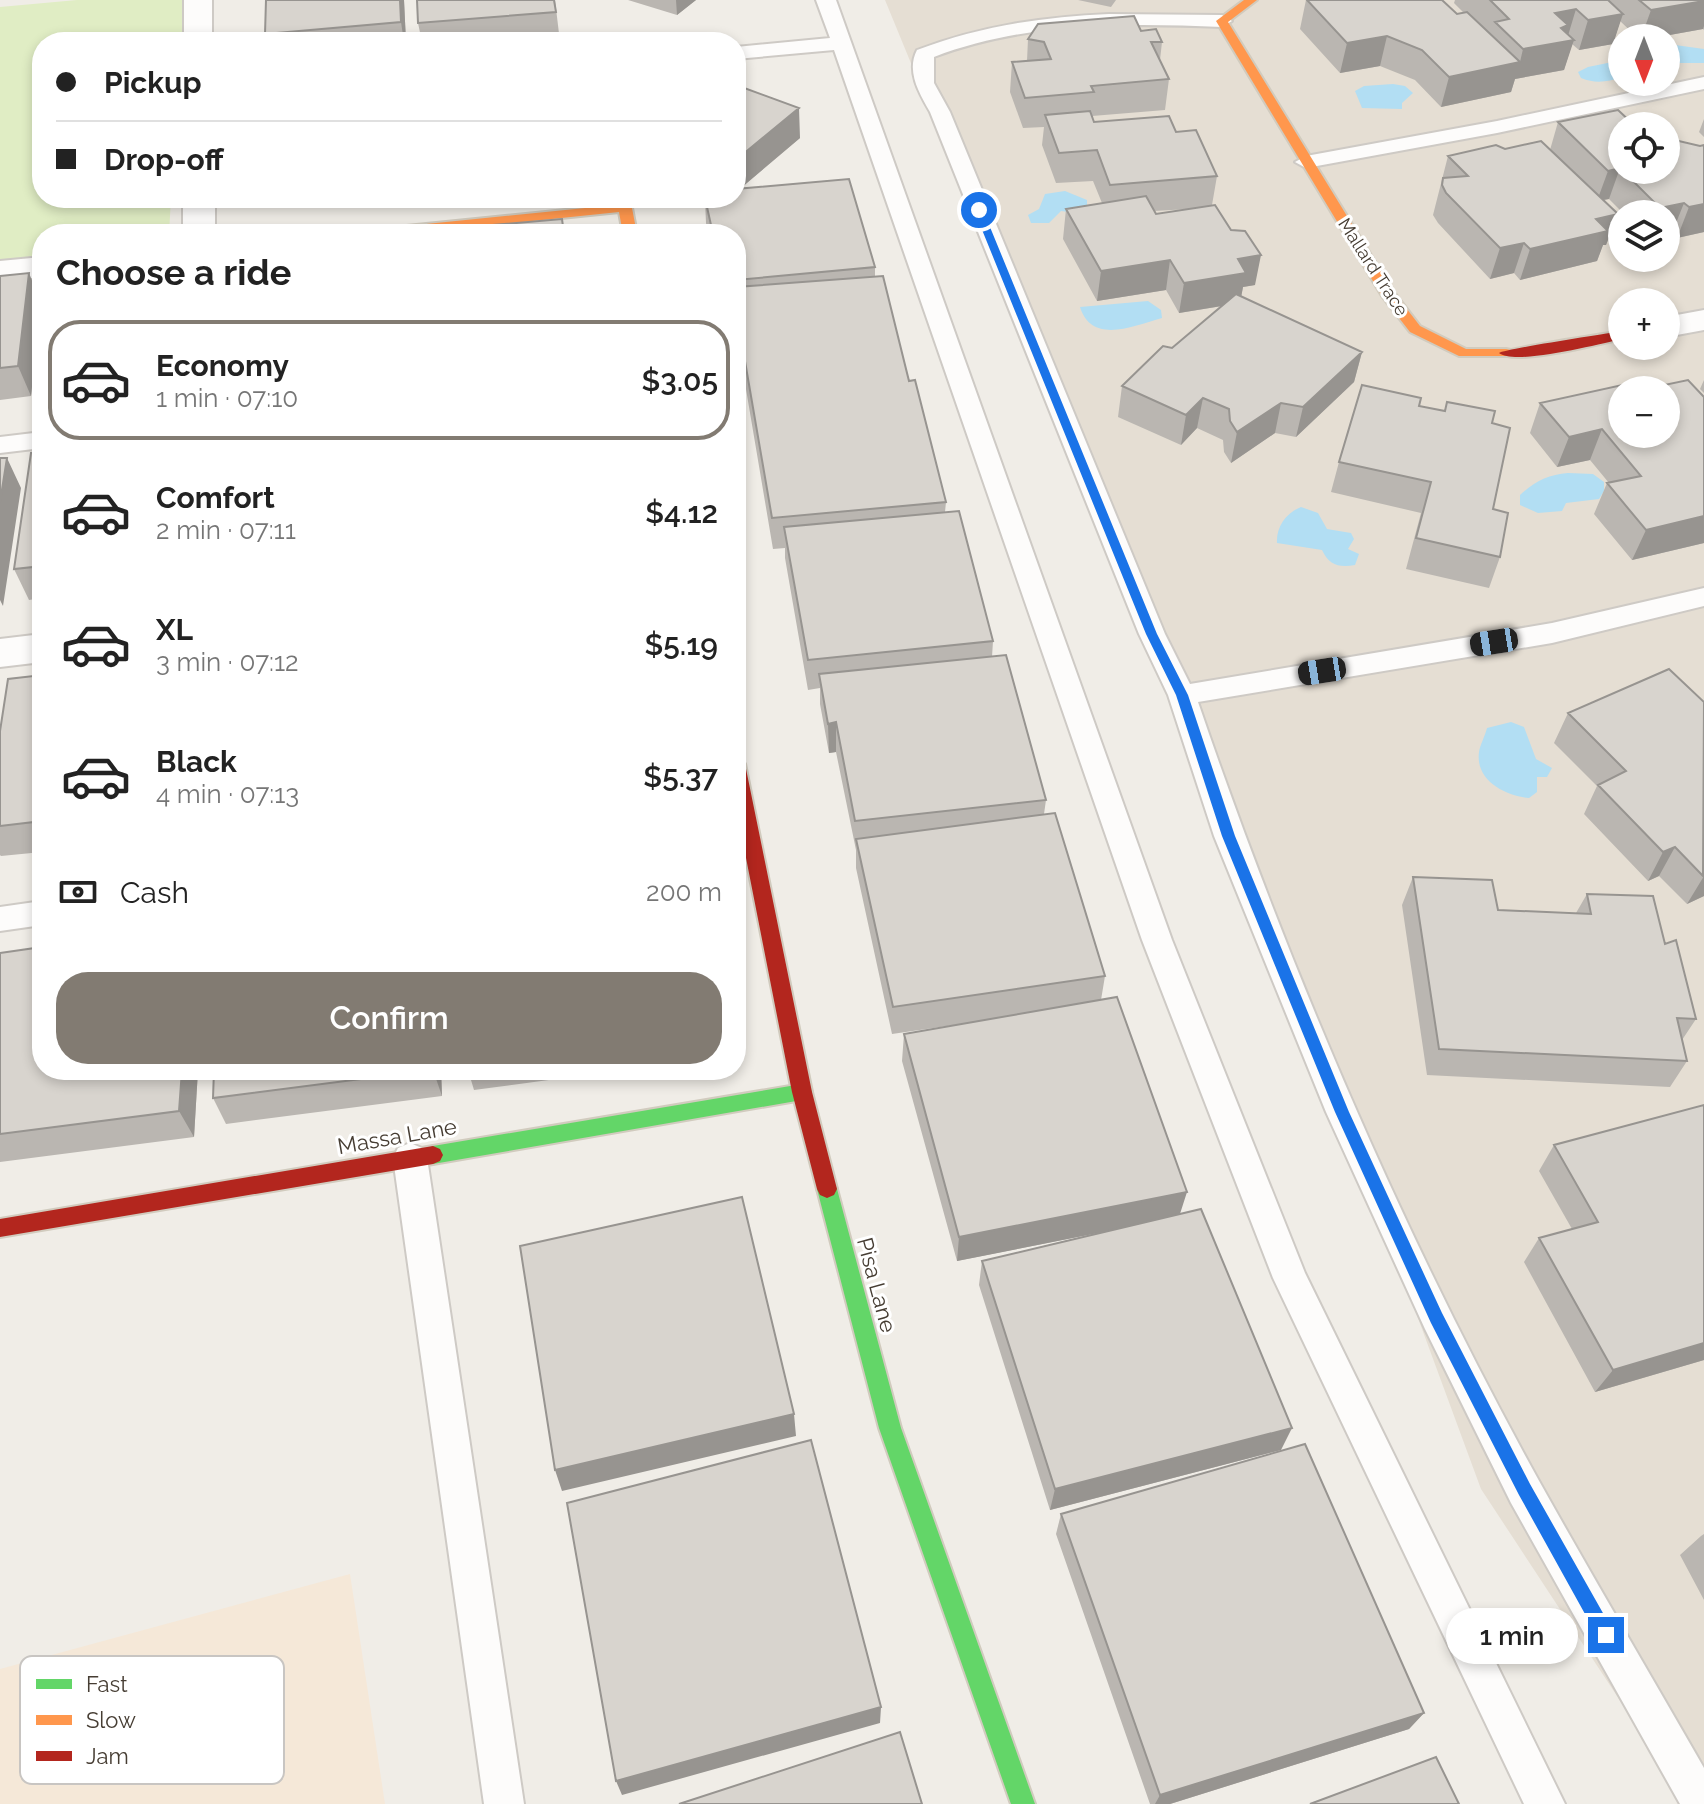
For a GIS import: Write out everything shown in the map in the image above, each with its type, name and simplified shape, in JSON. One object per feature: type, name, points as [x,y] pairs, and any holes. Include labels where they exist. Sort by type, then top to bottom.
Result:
[{"type":"street","points":[[198,0],[198,32]]},
{"type":"street","points":[[1222,21],[1251,0]]},
{"type":"street","name":"Mallard Trace","points":[[1222,21],[1387,293],[1415,329],[1464,353],[1523,353],[1608,338]]},
{"type":"street","points":[[466,224],[625,208]]},
{"type":"street","points":[[0,271],[32,268]]},
{"type":"street","points":[[1680,324],[1704,320]]},
{"type":"street","points":[[0,653],[32,649]]},
{"type":"street","name":"Pisa Lane","points":[[746,834],[802,1092],[890,1428],[1023,1804]]},
{"type":"street","name":"Massa Lane","points":[[0,1228],[802,1092]]},
{"type":"lane","points":[[826,0],[1157,940],[1290,1278],[1545,1804]]},
{"type":"lane","points":[[1222,21],[1171,19],[1042,26],[955,40],[924,54],[924,83],[940,112],[1152,634],[1182,695],[1229,836],[1342,1112],[1437,1318],[1524,1490],[1702,1804]]},
{"type":"lane","points":[[746,52],[841,43]]},
{"type":"lane","points":[[1306,162],[1497,127],[1704,83]]},
{"type":"lane","points":[[0,445],[32,441]]},
{"type":"lane","points":[[1182,695],[1552,633],[1704,597]]},
{"type":"lane","points":[[0,919],[32,914]]},
{"type":"lane","points":[[410,1158],[504,1804]]},
{"type":"shaded area","points":[[885,0],[1704,0],[1704,1804],[1688,1804],[1481,1489],[1342,1112]]},
{"type":"shaded area","points":[[350,1574],[385,1804],[0,1804],[0,1669],[20,1664],[20,1784],[284,1784],[284,1656],[48,1656]]},
{"type":"green space","points":[[77,0],[185,0],[183,32],[32,32],[32,208],[170,208],[170,224],[32,224],[32,258],[0,261],[0,7]]},
{"type":"water","points":[[1680,46],[1704,49],[1704,63],[1680,63]]},
{"type":"water","points":[[1608,63],[1608,81],[1581,78],[1578,72]]},
{"type":"water","points":[[1364,86],[1405,86],[1413,93],[1402,103],[1402,109],[1362,108],[1355,91]]},
{"type":"water","points":[[1065,191],[1087,200],[1087,210],[1083,214],[1061,211],[1049,223],[1031,223],[1028,215],[1039,209],[1045,194]]},
{"type":"water","points":[[1148,301],[1161,310],[1162,318],[1115,330],[1094,326],[1080,307]]},
{"type":"water","points":[[1568,473],[1593,474],[1604,482],[1604,491],[1599,499],[1566,503],[1562,511],[1538,513],[1520,505],[1520,495],[1531,486],[1548,477]]},
{"type":"water","points":[[1301,507],[1318,513],[1327,529],[1351,533],[1354,539],[1348,549],[1359,554],[1355,565],[1335,564],[1322,550],[1277,543],[1283,521]]},
{"type":"water","points":[[1511,722],[1524,727],[1536,759],[1552,768],[1547,777],[1537,777],[1537,792],[1529,798],[1511,794],[1494,785],[1487,779],[1479,762],[1487,728]]},
{"type":"building","points":[[266,0],[400,0],[401,22],[265,32]]},
{"type":"building","points":[[417,0],[554,0],[556,12],[418,23]]},
{"type":"building","points":[[1307,0],[1442,0],[1457,14],[1467,12],[1520,62],[1449,77],[1422,50],[1387,36],[1347,43]]},
{"type":"building","points":[[1490,0],[1608,0],[1623,14],[1588,20],[1576,9],[1555,13],[1568,25],[1561,28],[1574,40],[1523,49],[1495,22],[1509,19]]},
{"type":"building","points":[[1639,0],[1704,0],[1704,1],[1651,10]]},
{"type":"building","points":[[1134,16],[1141,31],[1156,29],[1162,42],[1151,42],[1169,79],[1091,86],[1094,92],[1025,98],[1012,62],[1051,59],[1044,42],[1028,39],[1038,24]]},
{"type":"building","points":[[746,89],[799,108],[746,152]]},
{"type":"building","points":[[1090,111],[1094,122],[1169,116],[1176,132],[1196,130],[1217,176],[1110,185],[1097,150],[1059,153],[1045,115]]},
{"type":"building","points":[[1608,112],[1608,171],[1558,122]]},
{"type":"building","points":[[1541,141],[1608,205],[1608,216],[1596,219],[1608,231],[1530,249],[1524,243],[1500,248],[1446,193],[1442,185],[1443,178],[1468,176],[1448,156],[1496,145],[1505,149]]},
{"type":"building","points":[[1680,141],[1704,145],[1704,204],[1689,207],[1680,204],[1680,200],[1652,200],[1636,184],[1680,184]]},
{"type":"building","points":[[849,179],[875,267],[746,279],[746,224],[711,224],[707,208],[746,208],[746,188]]},
{"type":"building","points":[[1146,196],[1156,214],[1215,205],[1231,230],[1245,231],[1261,255],[1238,259],[1246,273],[1184,283],[1170,260],[1101,271],[1066,209]]},
{"type":"building","points":[[562,219],[563,224],[504,224]]},
{"type":"building","points":[[29,273],[18,366],[0,368],[0,276]]},
{"type":"building","points":[[883,276],[909,381],[915,380],[946,502],[772,518],[746,367],[746,286]]},
{"type":"building","points":[[1236,294],[1362,352],[1303,407],[1281,403],[1237,432],[1230,421],[1229,409],[1203,398],[1186,415],[1122,386],[1163,346],[1172,348]]},
{"type":"building","points":[[1688,380],[1704,397],[1704,516],[1646,530],[1607,483],[1641,476],[1618,448],[1680,448],[1680,382]]},
{"type":"building","points":[[1362,385],[1421,398],[1419,406],[1445,411],[1447,402],[1495,411],[1492,423],[1510,428],[1493,509],[1508,513],[1500,557],[1416,538],[1431,482],[1339,462]]},
{"type":"building","points":[[1608,388],[1608,436],[1602,429],[1569,437],[1540,403]]},
{"type":"building","points":[[31,453],[32,567],[14,569]]},
{"type":"building","points":[[0,458],[7,458],[0,502]]},
{"type":"building","points":[[959,511],[993,641],[808,660],[784,527]]},
{"type":"building","points":[[1006,655],[1046,800],[855,821],[836,722],[828,724],[819,674]]},
{"type":"building","points":[[1669,669],[1704,702],[1703,876],[1675,847],[1663,852],[1598,785],[1626,771],[1568,713]]},
{"type":"building","points":[[32,676],[32,822],[0,826],[0,731],[8,679]]},
{"type":"building","points":[[1055,813],[1105,976],[893,1007],[856,839]]},
{"type":"building","points":[[1413,877],[1492,880],[1498,910],[1591,914],[1587,894],[1653,896],[1665,944],[1676,940],[1696,1019],[1677,1018],[1687,1061],[1439,1049]]},
{"type":"building","points":[[32,948],[32,1080],[181,1080],[179,1111],[0,1134],[0,953]]},
{"type":"building","points":[[1117,997],[1187,1192],[959,1237],[904,1034]]},
{"type":"building","points":[[214,1080],[353,1080],[213,1098]]},
{"type":"building","points":[[1704,1105],[1704,1343],[1613,1370],[1539,1238],[1598,1222],[1554,1145]]},
{"type":"building","points":[[742,1197],[794,1414],[555,1470],[520,1246]]},
{"type":"building","points":[[1201,1209],[1292,1428],[1055,1489],[982,1261]]},
{"type":"building","points":[[811,1440],[881,1707],[616,1781],[567,1503]]},
{"type":"building","points":[[1305,1444],[1424,1713],[1160,1795],[1061,1514]]},
{"type":"building","points":[[900,1732],[922,1804],[679,1804]]},
{"type":"building","points":[[1436,1757],[1459,1804],[1310,1804]]},
{"type":"traffic: fast","points":[[433,1155],[802,1092]]},
{"type":"traffic: fast","points":[[827,1189],[890,1428],[1023,1804]]},
{"type":"traffic: slow","points":[[1251,0],[1222,21],[1387,293],[1415,329],[1464,353],[1506,353]]},
{"type":"traffic: slow","points":[[466,224],[625,208]]},
{"type":"traffic: slow","points":[[625,208],[628,224]]},
{"type":"traffic: jam","points":[[1506,353],[1523,353],[1608,338]]},
{"type":"traffic: jam","points":[[746,814],[802,1092],[827,1189]]},
{"type":"traffic: jam","points":[[0,1228],[433,1155]]},
{"type":"route","points":[[979,210],[1152,634],[1182,695],[1229,836],[1342,1112],[1437,1318],[1524,1490],[1606,1635]]}]
